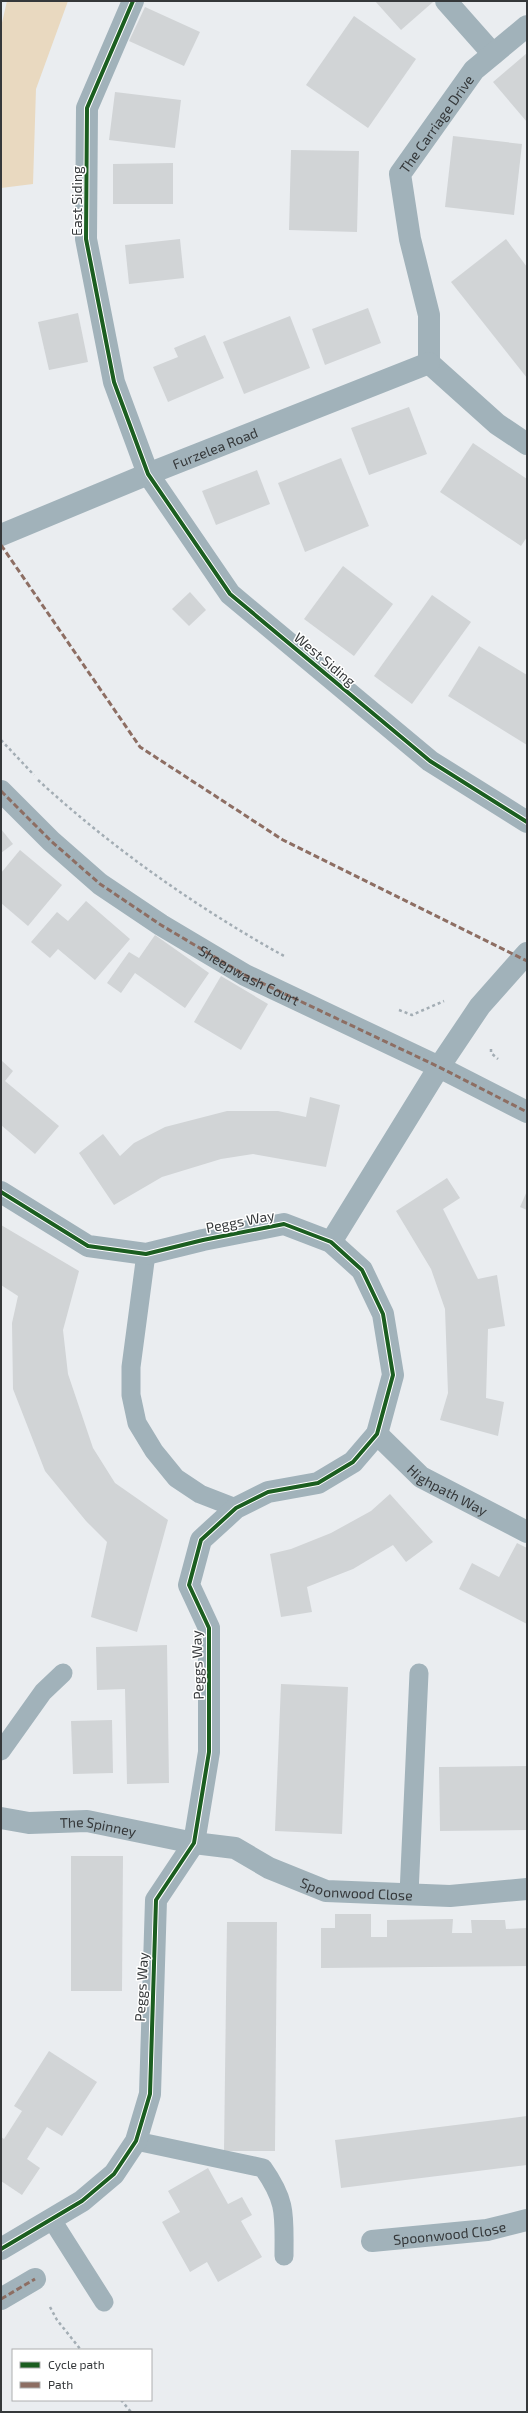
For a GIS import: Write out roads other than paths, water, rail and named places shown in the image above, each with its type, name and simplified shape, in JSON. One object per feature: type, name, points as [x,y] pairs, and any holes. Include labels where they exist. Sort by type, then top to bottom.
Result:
[{"type":"street","name":"East Siding","points":[[133,1],[87,108],[86,239],[114,382],[148,474]]},
{"type":"street","points":[[446,1],[493,54]]},
{"type":"street","name":"The Carriage Drive","points":[[429,363],[429,314],[410,239],[400,174],[474,70],[527,26]]},
{"type":"street","name":"Furzelea Road","points":[[1,535],[148,474],[429,363]]},
{"type":"street","points":[[429,363],[497,424],[527,444]]},
{"type":"street","name":"West Siding","points":[[148,474],[230,594],[430,761],[527,822]]},
{"type":"street","name":"Sheepwash Court","points":[[1,791],[51,841],[100,884],[160,925],[245,975],[439,1067],[527,1112]]},
{"type":"street","points":[[331,1242],[439,1067],[480,1006],[527,952]]},
{"type":"street","name":"Peggs Way","points":[[1,1192],[88,1246],[146,1254],[203,1240],[284,1224],[331,1242],[362,1270],[382,1314],[393,1374],[377,1434],[353,1462],[318,1483],[268,1492],[236,1508],[201,1540],[189,1585],[209,1628],[209,1752],[194,1843],[156,1900],[150,2094],[136,2141],[114,2174],[82,2201],[1,2249]]},
{"type":"street","name":"Highpath Way","points":[[377,1434],[421,1476],[527,1532]]},
{"type":"street","name":"The Spinney","points":[[1,1818],[28,1823],[87,1821],[194,1843]]},
{"type":"street","name":"Spoonwood Close","points":[[194,1843],[235,1848],[269,1868],[326,1892],[450,1896],[527,1889]]},
{"type":"street","name":"Spoonwood Close","points":[[372,2241],[487,2230],[527,2220]]},
{"type":"street","points":[[1,2299],[34,2279]]},
{"type":"lane","points":[[146,1254],[131,1366],[132,1395],[137,1423],[154,1451],[176,1478],[200,1494],[236,1508]]},
{"type":"lane","points":[[1,1751],[43,1692],[63,1673]]},
{"type":"lane","points":[[410,1894],[419,1673]]},
{"type":"lane","points":[[136,2141],[263,2168],[276,2186],[284,2209],[284,2256]]},
{"type":"lane","points":[[52,2220],[104,2302]]}]
